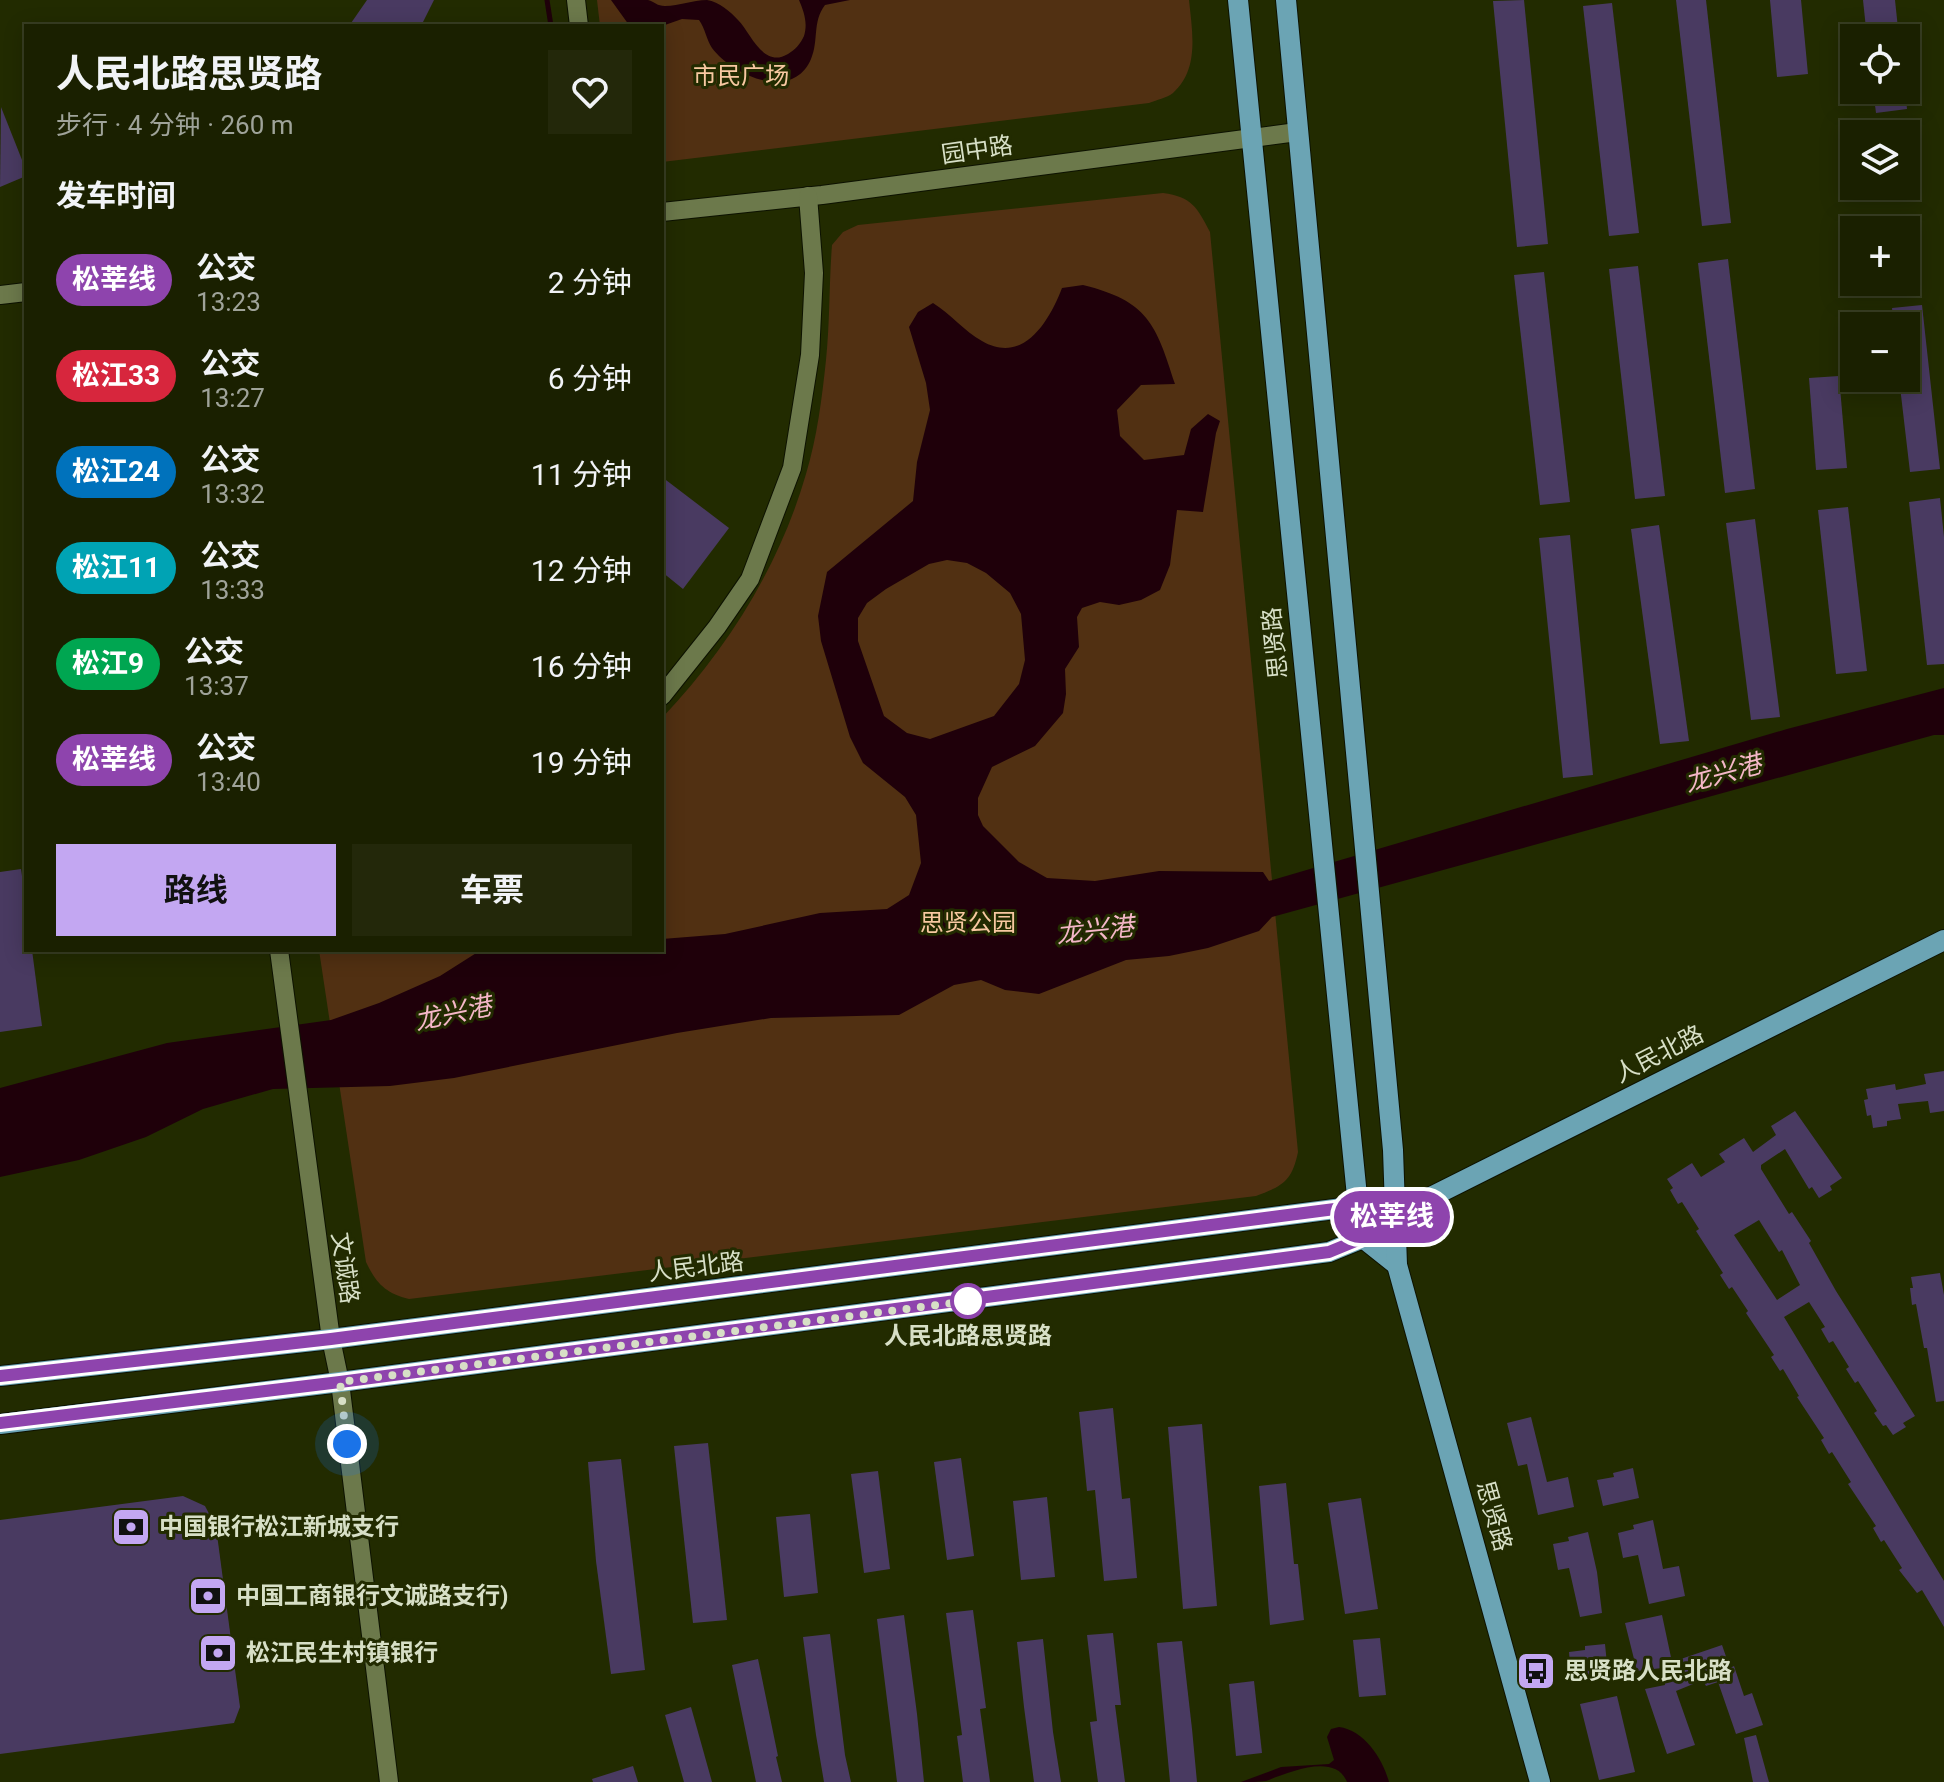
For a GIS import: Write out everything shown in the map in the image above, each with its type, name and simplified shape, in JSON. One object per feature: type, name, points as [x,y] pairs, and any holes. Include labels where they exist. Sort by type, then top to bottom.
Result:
[{"type":"main road","name":"思贤路","points":[[1238,0],[1363,1238]]},
{"type":"main road","name":"思贤路","points":[[1286,0],[1393,1150],[1397,1265],[1540,1782]]},
{"type":"main road","name":"人民北路","points":[[0,1424],[1329,1252],[1363,1238],[1397,1214],[1944,940]]},
{"type":"main road","name":"人民北路","points":[[0,1376],[331,1339],[1358,1206],[1397,1214]]},
{"type":"main road","points":[[1363,1238],[1397,1265]]},
{"type":"street","points":[[576,0],[579,24]]},
{"type":"street","name":"园中路","points":[[664,212],[1297,132]]},
{"type":"street","points":[[664,693],[717,627],[750,579],[792,468],[810,355],[814,273],[808,196]]},
{"type":"street","points":[[0,295],[24,292]]},
{"type":"street","name":"文诚路","points":[[279,952],[331,1339],[340,1382],[389,1782]]},
{"type":"green space","name":"市民广场","points":[[597,0],[1189,0],[1192,49],[1191,61],[1182,83],[1171,95],[1149,103],[664,162],[664,24],[600,24]]},
{"type":"green space","name":"思贤公园","points":[[1163,193],[1181,197],[1192,205],[1210,232],[1298,1152],[1293,1170],[1280,1185],[1256,1196],[409,1299],[394,1294],[378,1281],[366,1262],[319,952],[664,952],[664,716],[729,635],[749,605],[782,541],[810,460],[821,403],[832,245],[843,232],[858,225]]},
{"type":"water","points":[[611,0],[648,0],[665,6],[707,0],[735,17],[758,48],[771,57],[779,57],[793,50],[804,36],[804,13],[799,0],[850,0],[825,5],[818,18],[811,59],[802,72],[791,79],[777,82],[763,80],[734,68],[710,45],[699,20],[682,19],[664,25],[628,24]]},
{"type":"water","name":"龙兴港","points":[[1083,285],[1122,299],[1136,308],[1155,331],[1175,384],[1141,385],[1117,410],[1120,436],[1144,460],[1184,455],[1191,429],[1208,414],[1220,421],[1203,512],[1177,510],[1170,565],[1160,590],[1141,600],[1119,605],[1100,602],[1082,608],[1077,617],[1079,647],[1065,669],[1063,713],[1035,746],[992,767],[978,798],[978,815],[983,826],[1019,862],[1047,878],[1095,881],[1159,871],[1263,872],[1269,881],[1787,729],[1944,688],[1944,735],[1934,735],[1272,917],[1259,931],[1208,948],[1126,960],[1039,994],[1005,990],[981,980],[954,985],[899,1015],[771,1018],[677,1033],[454,1078],[390,1086],[273,1089],[203,1109],[146,1137],[79,1160],[0,1177],[0,1088],[167,1043],[331,1020],[440,976],[478,952],[664,952],[664,939],[725,934],[820,913],[887,909],[909,895],[921,863],[916,815],[905,797],[863,763],[850,737],[821,641],[818,616],[827,572],[913,501],[917,462],[930,410],[926,383],[909,327],[918,312],[933,303],[982,341],[1010,348],[1032,336],[1050,314],[1062,288]],"holes":[[[947,560],[967,563],[986,573],[1010,593],[1021,614],[1025,660],[1019,684],[994,716],[930,739],[907,733],[884,716],[858,641],[858,618],[867,603],[929,564]]]},
{"type":"water","points":[[1339,1727],[1357,1734],[1371,1747],[1389,1782],[1347,1782],[1341,1773],[1322,1766],[1266,1781],[1241,1782],[1281,1767],[1329,1764],[1334,1760],[1327,1737],[1331,1729]]},
{"type":"building","points":[[367,0],[434,0],[422,24],[350,24]]},
{"type":"building","points":[[1524,0],[1548,244],[1517,247],[1493,1]]},
{"type":"building","points":[[1676,0],[1706,0],[1731,223],[1702,226]]},
{"type":"building","points":[[1770,0],[1801,0],[1808,74],[1777,77]]},
{"type":"building","points":[[1863,0],[1895,0],[1898,24],[1866,24]]},
{"type":"building","points":[[1612,3],[1639,233],[1609,236],[1583,6]]},
{"type":"building","points":[[1875,104],[1906,104],[1907,109],[1876,113]]},
{"type":"building","points":[[1,107],[24,165],[24,177],[0,187]]},
{"type":"building","points":[[1728,259],[1755,489],[1725,493],[1698,263]]},
{"type":"building","points":[[1638,266],[1665,496],[1635,499],[1609,269]]},
{"type":"building","points":[[1544,272],[1570,502],[1540,505],[1514,275]]},
{"type":"building","points":[[1922,305],[1940,469],[1910,472],[1901,392],[1920,392],[1920,312],[1892,312],[1892,308]]},
{"type":"building","points":[[1839,376],[1847,468],[1816,470],[1809,378]]},
{"type":"building","points":[[664,479],[729,528],[683,589],[664,574]]},
{"type":"building","points":[[1940,498],[1944,537],[1944,664],[1927,665],[1909,502]]},
{"type":"building","points":[[1848,507],[1867,671],[1836,674],[1818,510]]},
{"type":"building","points":[[1755,519],[1780,717],[1751,720],[1726,523]]},
{"type":"building","points":[[1659,525],[1689,741],[1660,744],[1631,529]]},
{"type":"building","points":[[1570,535],[1593,775],[1563,778],[1539,538]]},
{"type":"building","points":[[21,869],[24,952],[32,952],[42,1026],[0,1032],[0,872]]},
{"type":"building","points":[[1944,1071],[1944,1111],[1930,1113],[1928,1101],[1898,1104],[1901,1119],[1873,1128],[1864,1100],[1868,1099],[1866,1089],[1895,1084],[1896,1090],[1926,1084],[1924,1074]]},
{"type":"building","points":[[1795,1111],[1842,1178],[1830,1186],[1832,1190],[1819,1198],[1812,1187],[1809,1189],[1785,1149],[1761,1165],[1789,1214],[1792,1212],[1811,1241],[1809,1243],[1836,1291],[1915,1416],[1903,1423],[1906,1427],[1893,1435],[1886,1425],[1883,1426],[1858,1381],[1855,1383],[1846,1369],[1849,1367],[1833,1341],[1829,1343],[1821,1329],[1825,1327],[1809,1302],[1784,1317],[1944,1581],[1944,1627],[1922,1590],[1917,1593],[1899,1570],[1902,1568],[1884,1540],[1881,1542],[1873,1528],[1876,1526],[1848,1484],[1851,1482],[1832,1452],[1829,1454],[1821,1440],[1824,1438],[1783,1369],[1780,1371],[1771,1357],[1774,1355],[1746,1313],[1748,1311],[1720,1275],[1723,1273],[1696,1231],[1699,1229],[1682,1202],[1678,1204],[1670,1190],[1673,1188],[1667,1179],[1692,1163],[1701,1177],[1725,1162],[1719,1154],[1744,1138],[1753,1152],[1776,1135],[1771,1126]],"holes":[[[1759,1220],[1779,1252],[1782,1250],[1800,1285],[1777,1300],[1734,1235]]]},
{"type":"building","points":[[1940,1273],[1944,1295],[1944,1401],[1936,1402],[1927,1348],[1924,1348],[1910,1288],[1913,1288],[1911,1277]]},
{"type":"building","points":[[1113,1408],[1122,1499],[1130,1498],[1137,1578],[1104,1581],[1095,1490],[1087,1491],[1079,1412]]},
{"type":"building","points":[[1531,1417],[1547,1482],[1568,1477],[1574,1507],[1538,1515],[1527,1464],[1518,1466],[1507,1423]]},
{"type":"building","points":[[1202,1424],[1217,1606],[1183,1609],[1168,1427]]},
{"type":"building","points":[[708,1443],[727,1620],[693,1623],[674,1446]]},
{"type":"building","points":[[961,1458],[974,1556],[947,1560],[934,1462]]},
{"type":"building","points":[[621,1459],[645,1670],[611,1674],[596,1561],[588,1462]]},
{"type":"building","points":[[1633,1468],[1639,1498],[1603,1506],[1597,1480],[1614,1477],[1613,1473]]},
{"type":"building","points":[[878,1471],[890,1569],[864,1573],[851,1474]]},
{"type":"building","points":[[1286,1483],[1294,1564],[1298,1564],[1304,1620],[1270,1625],[1259,1486]]},
{"type":"building","points":[[183,1496],[205,1506],[216,1527],[240,1707],[234,1723],[0,1754],[0,1520]]},
{"type":"building","points":[[1047,1497],[1055,1577],[1021,1580],[1013,1501]]},
{"type":"building","points":[[1361,1498],[1378,1609],[1345,1614],[1328,1503]]},
{"type":"building","points":[[810,1514],[818,1593],[784,1597],[776,1517]]},
{"type":"building","points":[[1653,1520],[1663,1569],[1679,1566],[1685,1596],[1649,1604],[1638,1555],[1623,1558],[1618,1533]]},
{"type":"building","points":[[1588,1532],[1602,1613],[1580,1617],[1569,1568],[1558,1570],[1553,1544]]},
{"type":"building","points":[[973,1610],[986,1708],[980,1709],[990,1782],[963,1782],[957,1736],[962,1735],[946,1613]]},
{"type":"building","points":[[904,1615],[924,1782],[897,1782],[877,1619]]},
{"type":"building","points":[[1662,1615],[1672,1662],[1722,1645],[1730,1668],[1734,1666],[1744,1696],[1752,1693],[1763,1725],[1736,1734],[1718,1682],[1706,1686],[1703,1680],[1676,1691],[1695,1745],[1667,1754],[1645,1689],[1665,1685],[1662,1668],[1637,1671],[1625,1623]]},
{"type":"building","points":[[1113,1633],[1121,1705],[1115,1705],[1125,1782],[1098,1782],[1090,1722],[1097,1721],[1087,1635]]},
{"type":"building","points":[[830,1634],[851,1782],[824,1782],[816,1735],[803,1637]]},
{"type":"building","points":[[1380,1638],[1386,1695],[1359,1697],[1353,1640]]},
{"type":"building","points":[[1043,1639],[1061,1782],[1034,1782],[1024,1707],[1017,1642]]},
{"type":"building","points":[[1182,1641],[1197,1782],[1170,1782],[1157,1643]]},
{"type":"building","points":[[1605,1644],[1608,1674],[1571,1678],[1569,1652]]},
{"type":"building","points":[[758,1659],[782,1782],[756,1782],[732,1665]]},
{"type":"building","points":[[1254,1681],[1262,1753],[1236,1756],[1229,1684]]},
{"type":"building","points":[[1617,1696],[1635,1772],[1599,1780],[1580,1704]]},
{"type":"building","points":[[691,1707],[712,1782],[684,1782],[665,1715]]},
{"type":"building","points":[[1756,1735],[1769,1782],[1753,1782],[1744,1738]]},
{"type":"building","points":[[633,1766],[638,1782],[593,1782],[592,1779]]},
{"type":"waterway","points":[[547,0],[551,24]]},
{"type":"bus line","name":"松莘线","points":[[0,1376],[331,1339],[1358,1206],[1397,1214],[1363,1238],[1329,1252],[340,1382],[0,1423]]},
{"type":"place","name":"人民北路思贤路","points":[[968,1301]]},
{"type":"place","name":"中国银行松江新城支行","points":[[131,1527]]},
{"type":"place","name":"中国工商银行文诚路支行)","points":[[208,1596]]},
{"type":"place","name":"松江民生村镇银行","points":[[218,1653]]},
{"type":"place","name":"思贤路人民北路","points":[[1536,1671]]},
{"type":"route","points":[[347,1444],[340,1382],[968,1301]]}]
